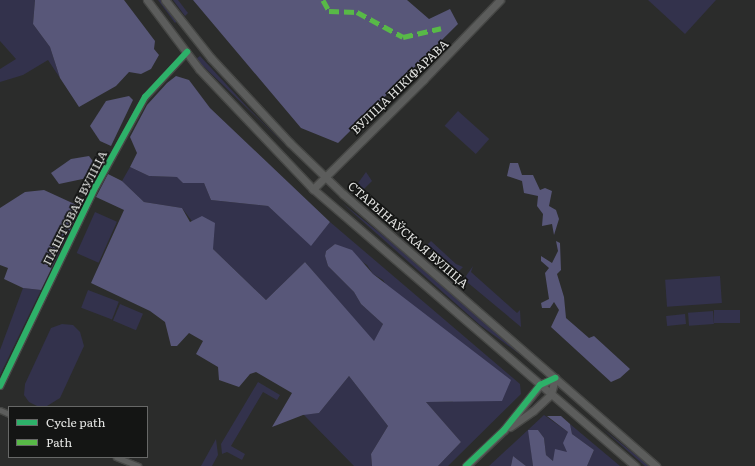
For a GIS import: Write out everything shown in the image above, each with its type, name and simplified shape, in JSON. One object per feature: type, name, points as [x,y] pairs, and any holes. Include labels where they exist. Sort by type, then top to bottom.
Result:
[{"type":"main road","points":[[147,0],[187,52],[313,189],[540,386],[635,466]]},
{"type":"main road","name":"СТАРЫНАЎСКАЯ ВУЛІЦА","points":[[165,0],[198,44],[290,143],[325,176],[656,466]]},
{"type":"main road","name":"ВУЛІЦА НІКІФАРАВА","points":[[313,189],[423,80],[500,0]]},
{"type":"main road","points":[[187,52],[198,44]]},
{"type":"main road","points":[[466,466],[504,430],[540,386],[555,378]]},
{"type":"main road","points":[[504,430],[533,411],[551,394],[555,378]]},
{"type":"street","name":"ПАШТОВАЯ ВУЛІЦА","points":[[0,386],[96,186],[145,97],[187,52]]},
{"type":"street","points":[[118,458],[138,466]]},
{"type":"shaded area","points":[[0,0],[35,0],[33,24],[50,47],[60,78],[48,60],[23,75],[0,82],[0,69],[16,59],[0,41]]},
{"type":"shaded area","points":[[35,0],[124,0],[155,41],[154,49],[159,55],[151,69],[141,74],[129,72],[116,86],[79,107],[60,78],[50,47],[33,24]]},
{"type":"shaded area","points":[[158,0],[161,0],[177,21],[175,23]]},
{"type":"shaded area","points":[[173,0],[178,0],[188,13],[185,16]]},
{"type":"shaded area","points":[[193,0],[407,0],[429,19],[450,9],[458,24],[338,143],[301,128]]},
{"type":"shaded area","points":[[648,0],[716,0],[685,34]]},
{"type":"shaded area","points":[[200,56],[249,109],[303,162],[196,59]]},
{"type":"shaded area","points":[[176,76],[189,80],[210,108],[330,222],[311,246],[268,206],[211,200],[204,183],[183,183],[177,177],[149,176],[130,167],[137,153],[130,137],[147,105],[167,83]]},
{"type":"shaded area","points":[[129,96],[133,100],[111,146],[100,141],[90,126],[106,101]]},
{"type":"shaded area","points":[[458,111],[489,139],[476,154],[445,126]]},
{"type":"shaded area","points":[[89,156],[95,164],[92,177],[59,184],[51,173],[71,159]]},
{"type":"shaded area","points":[[510,163],[518,163],[522,175],[533,175],[540,190],[545,188],[552,191],[549,206],[556,210],[559,219],[554,235],[552,224],[542,226],[543,214],[537,206],[538,196],[524,193],[522,181],[507,176]]},
{"type":"shaded area","points":[[130,167],[149,176],[178,177],[183,183],[204,183],[211,200],[268,206],[311,245],[330,222],[520,384],[521,394],[448,466],[438,466],[461,442],[426,402],[453,402],[383,280],[373,274],[367,265],[335,244],[326,251],[325,256],[328,266],[354,292],[361,304],[383,324],[374,342],[305,262],[266,300],[213,249],[182,208],[144,202],[122,181]]},
{"type":"shaded area","points":[[366,172],[372,181],[362,191],[356,186]]},
{"type":"shaded area","points":[[108,174],[122,181],[144,202],[182,208],[190,222],[202,216],[215,223],[213,249],[266,300],[305,262],[374,341],[383,324],[361,304],[354,292],[328,266],[325,256],[326,251],[335,244],[352,250],[373,274],[511,380],[502,401],[426,402],[461,442],[438,466],[372,466],[371,454],[388,426],[349,376],[319,413],[303,415],[272,427],[292,393],[256,372],[250,374],[239,387],[219,380],[218,367],[196,354],[203,341],[189,333],[177,346],[171,346],[165,322],[150,311],[91,283],[124,210],[96,197]]},
{"type":"shaded area","points":[[44,190],[81,207],[41,290],[23,288],[4,279],[8,268],[0,265],[0,208],[25,192]]},
{"type":"shaded area","points":[[341,202],[390,241],[529,361],[480,325]]},
{"type":"shaded area","points":[[95,212],[117,222],[99,263],[77,253]]},
{"type":"shaded area","points":[[431,241],[456,264],[463,267],[457,273],[425,247]]},
{"type":"shaded area","points":[[556,241],[560,243],[561,270],[557,274],[564,297],[566,318],[589,338],[594,336],[630,369],[620,378],[611,382],[551,327],[559,310],[554,302],[550,308],[542,308],[541,303],[549,299],[545,273],[549,268],[541,261],[541,256],[552,263],[558,251]]},
{"type":"shaded area","points":[[473,266],[471,272],[517,313],[520,310],[521,327],[467,282],[466,276]]},
{"type":"shaded area","points":[[720,276],[722,303],[667,307],[665,280]]},
{"type":"shaded area","points":[[23,288],[41,290],[0,375],[0,350]]},
{"type":"shaded area","points":[[88,290],[119,302],[112,320],[81,308]]},
{"type":"shaded area","points":[[120,304],[143,314],[136,330],[113,321]]},
{"type":"shaded area","points":[[714,310],[740,310],[740,323],[714,323]]},
{"type":"shaded area","points":[[713,311],[714,324],[689,326],[688,313]]},
{"type":"shaded area","points":[[685,314],[686,324],[667,326],[666,316]]},
{"type":"shaded area","points":[[62,324],[73,325],[80,332],[84,346],[60,398],[47,406],[37,406],[29,402],[24,395],[25,384],[51,328]]},
{"type":"shaded area","points":[[349,376],[388,426],[371,454],[372,466],[354,466],[303,414],[319,413]]},
{"type":"shaded area","points":[[258,382],[280,395],[277,400],[263,392],[231,446],[245,454],[242,460],[227,452],[222,454],[221,444]]},
{"type":"shaded area","points":[[572,402],[604,430],[650,466],[645,466]]},
{"type":"shaded area","points":[[544,415],[568,432],[568,452],[553,461],[546,455],[544,438],[538,430],[529,430],[533,466],[526,466],[513,456],[511,466],[489,466]]},
{"type":"shaded area","points":[[547,416],[561,416],[570,424],[572,434],[594,450],[587,466],[533,466],[528,430],[538,430],[544,438],[546,455],[553,461],[555,449],[567,452],[563,443],[568,432]]},
{"type":"shaded area","points":[[570,424],[620,466],[587,466],[594,450],[572,434]]},
{"type":"shaded area","points":[[216,439],[218,455],[212,466],[201,466]]},
{"type":"shaded area","points":[[513,456],[526,466],[511,466]]},
{"type":"marked path","points":[[323,0],[329,11],[357,12],[403,37],[441,28]]},
{"type":"cycle path","points":[[0,386],[96,186],[145,97],[187,52]]},
{"type":"cycle path","points":[[466,466],[504,430],[540,385],[555,378]]}]
